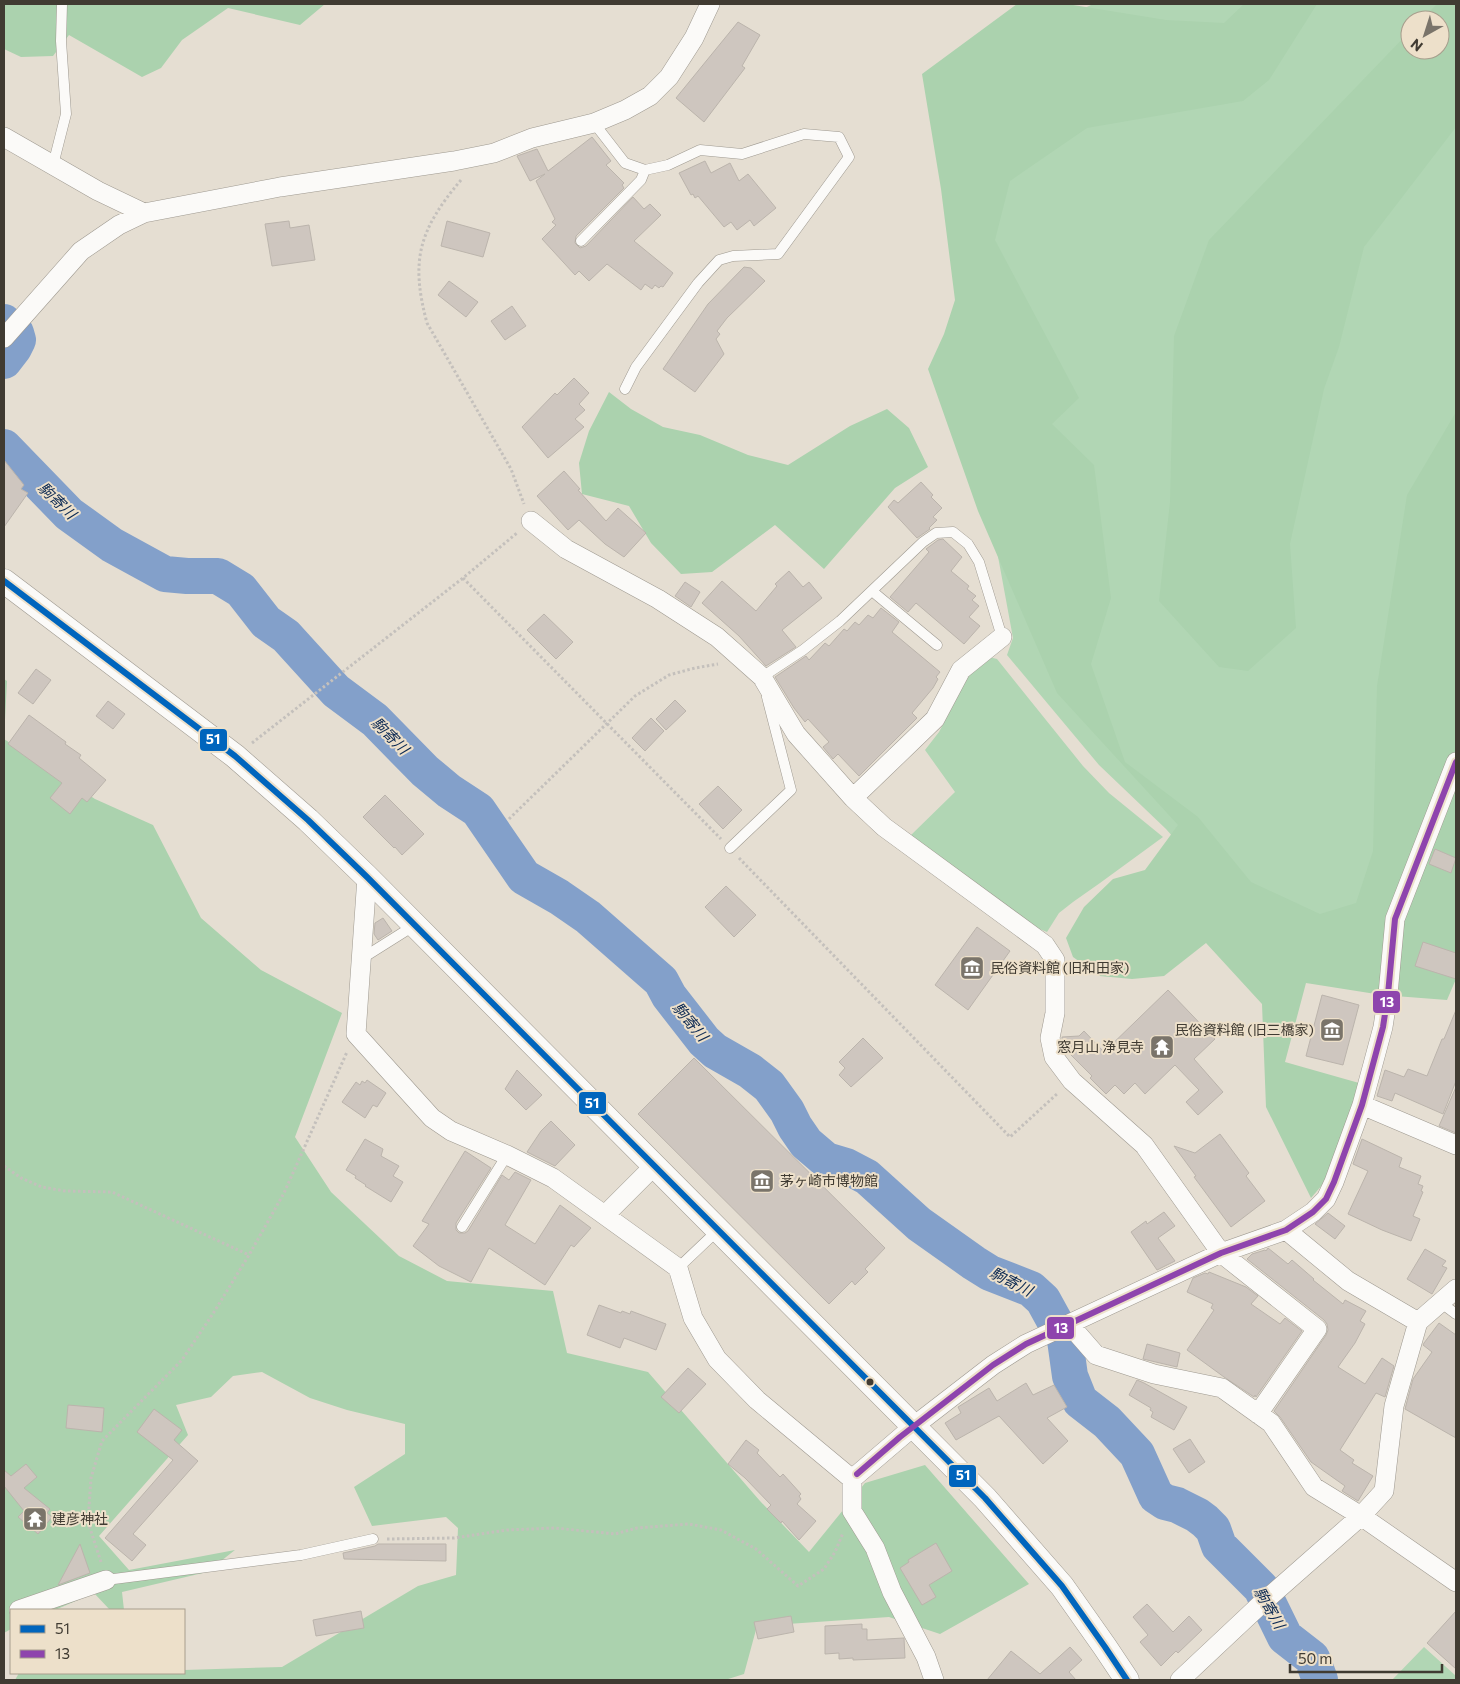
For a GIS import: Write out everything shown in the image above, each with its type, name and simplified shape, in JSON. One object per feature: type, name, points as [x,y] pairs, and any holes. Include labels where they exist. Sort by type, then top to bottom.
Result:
[{"type":"street","points":[[4,337],[81,251],[119,225],[144,213],[280,187],[454,161],[494,153],[532,138],[594,123],[625,110],[650,96],[670,77],[694,38],[710,4]]},
{"type":"street","points":[[4,137],[98,191],[144,213]]},
{"type":"street","points":[[531,521],[566,549],[658,600],[717,637],[762,677],[796,734],[853,798],[884,827],[1045,944],[1055,960],[1055,1013],[1050,1038],[1054,1057],[1072,1081],[1144,1144],[1221,1253],[1317,1329],[1258,1414]]},
{"type":"street","points":[[4,581],[235,756],[308,820],[368,877],[985,1498],[1050,1572],[1105,1647],[1126,1680]]},
{"type":"street","points":[[853,798],[935,719],[961,670],[1002,637]]},
{"type":"street","points":[[934,1680],[926,1656],[892,1592],[875,1548],[852,1512],[852,1479],[914,1426],[993,1365],[1026,1344],[1221,1253],[1286,1230],[1313,1212],[1326,1199],[1362,1105],[1383,1026],[1395,919],[1456,762]]},
{"type":"street","points":[[368,877],[356,1034],[432,1118],[451,1131],[553,1178],[678,1268],[693,1318],[717,1359],[757,1400],[852,1479]]},
{"type":"street","points":[[1362,1105],[1456,1145]]},
{"type":"street","points":[[605,1215],[655,1165]]},
{"type":"street","points":[[1286,1230],[1348,1281],[1418,1322]]},
{"type":"street","points":[[1180,1680],[1267,1598],[1361,1516],[1384,1491],[1394,1406],[1418,1322],[1456,1289]]},
{"type":"street","points":[[1062,1327],[1096,1355],[1154,1374],[1222,1388],[1270,1423],[1314,1487],[1361,1516],[1456,1582]]},
{"type":"street","points":[[22,1609],[106,1580]]},
{"type":"lane","points":[[53,165],[66,114],[60,41],[62,4]]},
{"type":"lane","points":[[594,123],[625,163],[645,170],[668,165],[700,150],[742,154],[804,134],[839,137],[849,157],[778,254],[733,256],[719,260],[698,283],[636,367],[624,389]]},
{"type":"lane","points":[[581,241],[641,180],[645,170]]},
{"type":"lane","points":[[730,848],[791,790],[762,677],[804,650],[840,621],[923,542],[936,534],[953,532],[968,544],[979,562],[1002,637]]},
{"type":"lane","points":[[872,591],[937,645]]},
{"type":"lane","points":[[362,959],[415,925]]},
{"type":"lane","points":[[462,1227],[507,1156]]},
{"type":"lane","points":[[678,1268],[718,1229]]},
{"type":"lane","points":[[1440,1302],[1456,1314]]},
{"type":"lane","points":[[106,1580],[301,1555],[373,1539]]},
{"type":"path","points":[[235,756],[463,578],[531,521],[511,469],[427,323],[422,302],[419,258],[428,226],[440,205],[465,175]]},
{"type":"path","points":[[463,578],[730,848],[1010,1136],[1072,1081]]},
{"type":"path","points":[[509,819],[635,696],[669,675],[695,668],[743,661]]},
{"type":"path","points":[[106,1580],[88,1522],[91,1478],[102,1441],[182,1360],[249,1255],[284,1192],[356,1034]]},
{"type":"path","points":[[4,1166],[21,1178],[42,1187],[112,1192],[249,1255]]},
{"type":"path","points":[[373,1539],[454,1538],[507,1530],[555,1528],[615,1534],[637,1528],[690,1524],[721,1530],[756,1549],[798,1586],[824,1568],[835,1552],[852,1512]]},
{"type":"green space","points":[[4,4],[325,4],[300,25],[228,8],[182,40],[161,68],[142,77],[69,35],[53,56],[21,57],[4,49]]},
{"type":"green space","points":[[1017,4],[1067,4],[1166,20],[1224,23],[1244,4],[1317,4],[1269,80],[1243,101],[1087,128],[1010,181],[995,240],[1079,398],[1052,424],[1094,465],[1111,598],[1091,664],[1125,762],[1198,817],[1251,882],[1320,914],[1356,903],[1373,851],[1377,686],[1407,495],[1456,412],[1456,979],[1447,1000],[1382,995],[1306,983],[1285,1062],[1359,1083],[1328,1178],[1311,1198],[1266,1107],[1262,1004],[1206,943],[1164,976],[1132,979],[1100,976],[1073,957],[1066,938],[1084,907],[1113,879],[1145,870],[1178,825],[1057,693],[978,511],[928,369],[944,334],[955,300],[941,189],[922,74]]},
{"type":"green space","points":[[1093,4],[1456,4],[1456,569],[1371,953],[1255,930],[1166,829],[1099,765],[1007,655],[1013,638],[988,502],[977,124],[1034,33]]},
{"type":"green space","points":[[1437,4],[1456,4],[1456,127],[1364,247],[1339,347],[1324,389],[1290,544],[1296,628],[1248,671],[1219,667],[1159,601],[1170,502],[1174,336],[1209,240],[1400,41],[1400,60],[1450,60],[1450,10],[1431,10]]},
{"type":"green space","points":[[609,392],[631,409],[663,427],[700,435],[748,455],[788,465],[850,426],[887,409],[909,428],[928,467],[895,488],[824,569],[775,525],[712,572],[681,574],[651,543],[629,506],[582,494],[579,463],[589,431]]},
{"type":"green space","points":[[989,657],[997,659],[1083,766],[1109,793],[1163,837],[1059,913],[1047,932],[1037,928],[910,836],[955,792],[925,750],[939,732],[969,675]]},
{"type":"green space","points":[[4,679],[7,681],[4,739]]},
{"type":"green space","points":[[4,739],[95,799],[153,825],[201,918],[261,970],[342,1013],[295,1137],[331,1192],[399,1256],[447,1281],[553,1291],[567,1353],[648,1372],[760,1501],[809,1552],[865,1483],[925,1465],[1029,1584],[940,1634],[889,1617],[757,1626],[744,1674],[725,1680],[15,1680],[18,1674],[185,1674],[185,1670],[282,1667],[418,1586],[456,1575],[458,1528],[446,1517],[372,1526],[354,1487],[405,1454],[405,1424],[347,1410],[310,1398],[262,1372],[233,1376],[211,1397],[176,1405],[188,1435],[99,1536],[129,1570],[235,1550],[207,1572],[122,1592],[124,1609],[109,1609],[94,1593],[57,1609],[10,1609],[10,1630],[4,1633]]},
{"type":"green space","points":[[1424,1647],[1456,1676],[1456,1680],[1392,1680]]},
{"type":"building","points":[[738,22],[760,35],[742,66],[745,68],[704,122],[676,98]]},
{"type":"building","points":[[592,137],[611,161],[606,165],[624,183],[622,185],[624,188],[576,236],[575,243],[580,248],[586,246],[633,197],[644,209],[650,204],[661,215],[634,241],[673,273],[663,287],[659,288],[655,285],[652,289],[645,284],[641,290],[607,264],[589,281],[579,271],[575,275],[542,239],[556,225],[552,222],[555,219],[536,181],[545,174],[530,181],[517,156],[537,149],[548,171]]},
{"type":"building","points":[[705,161],[711,173],[730,163],[739,181],[748,174],[776,208],[754,226],[750,220],[737,230],[731,222],[724,227],[698,196],[695,198],[693,194],[691,195],[679,173]]},
{"type":"building","points":[[289,221],[290,228],[309,225],[315,260],[272,266],[265,224]]},
{"type":"building","points":[[447,221],[490,233],[483,257],[441,246]]},
{"type":"building","points":[[744,267],[751,268],[765,281],[727,318],[717,331],[720,334],[716,339],[724,354],[695,392],[663,369],[708,304]]},
{"type":"building","points":[[449,281],[478,302],[466,317],[438,295]]},
{"type":"building","points":[[512,306],[526,326],[505,340],[491,321]]},
{"type":"building","points":[[574,378],[589,393],[579,404],[585,410],[575,419],[584,427],[548,458],[522,427],[555,393],[557,395]]},
{"type":"building","points":[[4,460],[24,485],[21,489],[28,493],[4,527]]},
{"type":"building","points":[[564,471],[580,489],[578,490],[606,521],[618,508],[646,533],[624,557],[605,544],[579,520],[568,530],[537,496]]},
{"type":"building","points":[[921,482],[933,495],[931,497],[942,508],[933,517],[937,520],[930,529],[917,538],[888,507],[894,500],[898,503]]},
{"type":"building","points":[[943,539],[962,557],[951,571],[969,586],[967,589],[976,596],[972,600],[979,606],[969,617],[980,626],[964,644],[916,603],[908,612],[890,597],[929,552],[926,549],[938,540]]},
{"type":"building","points":[[789,571],[803,587],[809,582],[822,598],[782,630],[796,647],[766,666],[739,636],[702,603],[722,581],[756,611],[777,586],[775,584]]},
{"type":"building","points":[[685,582],[700,592],[691,607],[675,596]]},
{"type":"building","points":[[881,608],[899,622],[892,632],[940,672],[936,677],[938,679],[933,688],[912,713],[917,718],[859,776],[838,754],[833,759],[823,747],[829,742],[808,719],[805,722],[775,677],[806,656],[809,660],[825,643],[829,646],[844,629],[847,631],[855,622],[859,625],[868,615],[873,618]]},
{"type":"building","points":[[544,614],[573,642],[556,659],[527,630]]},
{"type":"building","points":[[36,669],[51,680],[33,704],[18,693]]},
{"type":"building","points":[[675,700],[686,711],[666,730],[656,719]]},
{"type":"building","points":[[108,701],[125,714],[113,729],[96,716]]},
{"type":"building","points":[[29,715],[66,742],[65,744],[81,755],[79,758],[106,780],[87,802],[82,798],[70,814],[50,798],[62,783],[8,744]]},
{"type":"building","points":[[651,718],[664,731],[645,751],[632,738]]},
{"type":"building","points":[[718,786],[742,810],[723,829],[699,804]]},
{"type":"building","points":[[385,795],[424,834],[402,855],[363,817]]},
{"type":"building","points":[[1435,849],[1456,858],[1451,873],[1429,864]]},
{"type":"building","points":[[726,886],[756,915],[734,937],[705,907]]},
{"type":"building","points":[[383,918],[392,931],[378,940],[374,934],[375,923]]},
{"type":"building","name":"民俗資料館 (旧和田家)","points":[[977,927],[1010,951],[968,1010],[935,985]]},
{"type":"building","points":[[1423,942],[1456,953],[1456,979],[1415,966]]},
{"type":"building","points":[[1168,990],[1215,1039],[1194,1059],[1223,1092],[1198,1115],[1186,1102],[1199,1090],[1175,1065],[1145,1094],[1135,1083],[1124,1094],[1115,1085],[1106,1094],[1090,1078],[1092,1076],[1063,1047],[1062,1037],[1079,1036],[1084,1031],[1104,1052]]},
{"type":"building","name":"民俗資料館 (旧三橋家)","points":[[1322,995],[1359,1005],[1343,1065],[1306,1056]]},
{"type":"building","points":[[1456,1010],[1456,1081],[1443,1114],[1395,1093],[1392,1101],[1377,1096],[1385,1070],[1404,1077],[1408,1069],[1427,1076]]},
{"type":"building","points":[[863,1038],[883,1058],[851,1087],[839,1075],[845,1068],[839,1062]]},
{"type":"building","name":"茅ヶ崎市博物館","points":[[694,1058],[885,1248],[865,1269],[868,1272],[855,1285],[852,1281],[829,1304],[638,1114]]},
{"type":"building","points":[[517,1070],[542,1095],[526,1110],[505,1089]]},
{"type":"building","points":[[367,1080],[386,1093],[377,1107],[373,1105],[365,1118],[342,1102],[356,1082],[360,1085],[362,1081],[365,1083]]},
{"type":"building","points":[[1456,1087],[1456,1133],[1439,1126]]},
{"type":"building","points":[[551,1121],[575,1145],[555,1166],[527,1152],[541,1131]]},
{"type":"building","points":[[1220,1134],[1249,1173],[1246,1176],[1265,1201],[1231,1227],[1174,1146],[1195,1153]]},
{"type":"building","points":[[365,1139],[383,1149],[381,1156],[399,1166],[393,1176],[403,1182],[391,1202],[365,1186],[355,1178],[356,1176],[346,1170]]},
{"type":"building","points":[[1362,1139],[1402,1158],[1399,1167],[1421,1176],[1418,1184],[1423,1186],[1421,1191],[1423,1192],[1413,1216],[1420,1219],[1411,1241],[1348,1214],[1368,1171],[1353,1164]]},
{"type":"building","points":[[465,1151],[491,1168],[456,1223],[456,1230],[459,1233],[468,1231],[502,1175],[509,1180],[515,1172],[531,1180],[505,1225],[535,1244],[560,1205],[591,1228],[574,1247],[571,1245],[545,1285],[489,1248],[471,1282],[439,1266],[413,1246],[429,1224],[422,1221]]},
{"type":"building","points":[[1164,1212],[1175,1226],[1158,1238],[1175,1261],[1157,1270],[1131,1232],[1146,1221],[1147,1224]]},
{"type":"building","points":[[1328,1213],[1345,1226],[1335,1239],[1315,1224]]},
{"type":"building","points":[[1268,1248],[1288,1264],[1292,1260],[1343,1304],[1345,1300],[1366,1311],[1360,1321],[1365,1324],[1355,1343],[1338,1367],[1365,1384],[1382,1358],[1394,1366],[1385,1397],[1376,1393],[1340,1450],[1354,1460],[1352,1463],[1373,1476],[1358,1501],[1342,1491],[1345,1486],[1311,1462],[1274,1411],[1328,1330],[1324,1320],[1247,1259],[1252,1254],[1266,1251]]},
{"type":"building","points":[[1425,1249],[1446,1261],[1442,1266],[1447,1268],[1432,1294],[1407,1279]]},
{"type":"building","points":[[1209,1272],[1246,1287],[1258,1296],[1251,1304],[1280,1324],[1285,1318],[1302,1331],[1256,1397],[1187,1350],[1214,1310],[1211,1308],[1213,1304],[1187,1292],[1193,1278],[1205,1273],[1208,1274]]},
{"type":"building","points":[[599,1305],[621,1313],[622,1311],[630,1314],[631,1311],[666,1324],[656,1350],[624,1338],[620,1348],[587,1335]]},
{"type":"building","points":[[1439,1323],[1456,1335],[1456,1438],[1405,1409],[1413,1379],[1432,1352],[1423,1345]]},
{"type":"building","points":[[1147,1344],[1180,1353],[1177,1367],[1143,1359]]},
{"type":"building","points":[[688,1368],[706,1384],[679,1413],[661,1397]]},
{"type":"building","points":[[1137,1380],[1187,1407],[1174,1430],[1151,1417],[1153,1412],[1150,1410],[1151,1408],[1129,1395]]},
{"type":"building","points":[[1026,1383],[1033,1395],[1054,1385],[1067,1407],[1047,1418],[1068,1441],[1043,1464],[999,1416],[956,1440],[945,1423],[961,1413],[958,1407],[989,1388],[997,1401]]},
{"type":"building","points":[[68,1405],[104,1408],[102,1432],[66,1428]]},
{"type":"building","points":[[154,1409],[182,1430],[174,1440],[198,1461],[133,1534],[146,1545],[132,1561],[105,1538],[173,1460],[137,1432]]},
{"type":"building","points":[[1190,1439],[1205,1462],[1189,1473],[1173,1449]]},
{"type":"building","points":[[746,1440],[759,1450],[757,1453],[780,1477],[783,1474],[801,1494],[799,1496],[801,1499],[797,1504],[816,1521],[799,1540],[782,1521],[781,1523],[767,1509],[771,1505],[745,1478],[728,1464]]},
{"type":"building","points":[[26,1464],[37,1477],[24,1488],[50,1509],[47,1513],[52,1517],[38,1534],[18,1517],[24,1511],[4,1486],[4,1470],[11,1476]]},
{"type":"building","points":[[936,1543],[952,1571],[929,1585],[936,1597],[922,1605],[900,1568],[909,1562],[908,1560]]},
{"type":"building","points":[[80,1544],[90,1573],[58,1585]]},
{"type":"building","points":[[378,1544],[446,1544],[446,1561],[344,1559],[343,1553]]},
{"type":"building","points":[[1147,1604],[1173,1632],[1189,1616],[1202,1630],[1161,1666],[1140,1642],[1148,1635],[1133,1617]]},
{"type":"building","points":[[361,1611],[364,1628],[316,1636],[313,1620]]},
{"type":"building","points":[[1456,1611],[1456,1669],[1427,1643]]},
{"type":"building","points":[[791,1616],[794,1632],[758,1639],[754,1622]]},
{"type":"building","points":[[862,1624],[862,1629],[867,1629],[867,1640],[904,1638],[905,1658],[853,1660],[853,1658],[839,1659],[839,1653],[825,1654],[825,1626]]},
{"type":"building","points":[[1070,1647],[1082,1660],[1069,1672],[1076,1680],[987,1680],[1011,1651],[1040,1674]]},
{"type":"waterway","name":"駒寄川","points":[[4,322],[16,333],[18,340],[4,361]]},
{"type":"waterway","name":"駒寄川","points":[[4,447],[69,514],[112,545],[165,574],[218,576],[241,590],[266,622],[286,636],[336,691],[375,720],[425,771],[449,791],[478,810],[524,877],[559,897],[588,917],[661,981],[669,996],[704,1041],[715,1051],[750,1071],[769,1086],[806,1143],[826,1160],[846,1166],[867,1177],[919,1224],[974,1263],[990,1273],[1031,1289],[1043,1300],[1065,1340],[1070,1376],[1080,1401],[1107,1422],[1137,1454],[1156,1496],[1165,1502],[1177,1505],[1197,1515],[1213,1529],[1219,1546],[1261,1588],[1285,1637],[1312,1658],[1320,1680]]},
{"type":"transit line","name":"51","points":[[4,581],[235,756],[308,820],[367,877],[985,1498],[1062,1586],[1127,1680]]},
{"type":"transit line","name":"13","points":[[857,1474],[900,1437],[993,1365],[1026,1344],[1221,1253],[1286,1230],[1313,1212],[1326,1199],[1362,1105],[1383,1027],[1395,919],[1456,762]]},
{"type":"place","name":"民俗資料館 (旧和田家)","points":[[972,968]]},
{"type":"place","name":"民俗資料館 (旧三橋家)","points":[[1332,1030]]},
{"type":"place","name":"窓月山 浄見寺","points":[[1162,1047]]},
{"type":"place","name":"茅ヶ崎市博物館","points":[[762,1181]]},
{"type":"place","name":"建彦神社","points":[[35,1519]]}]
